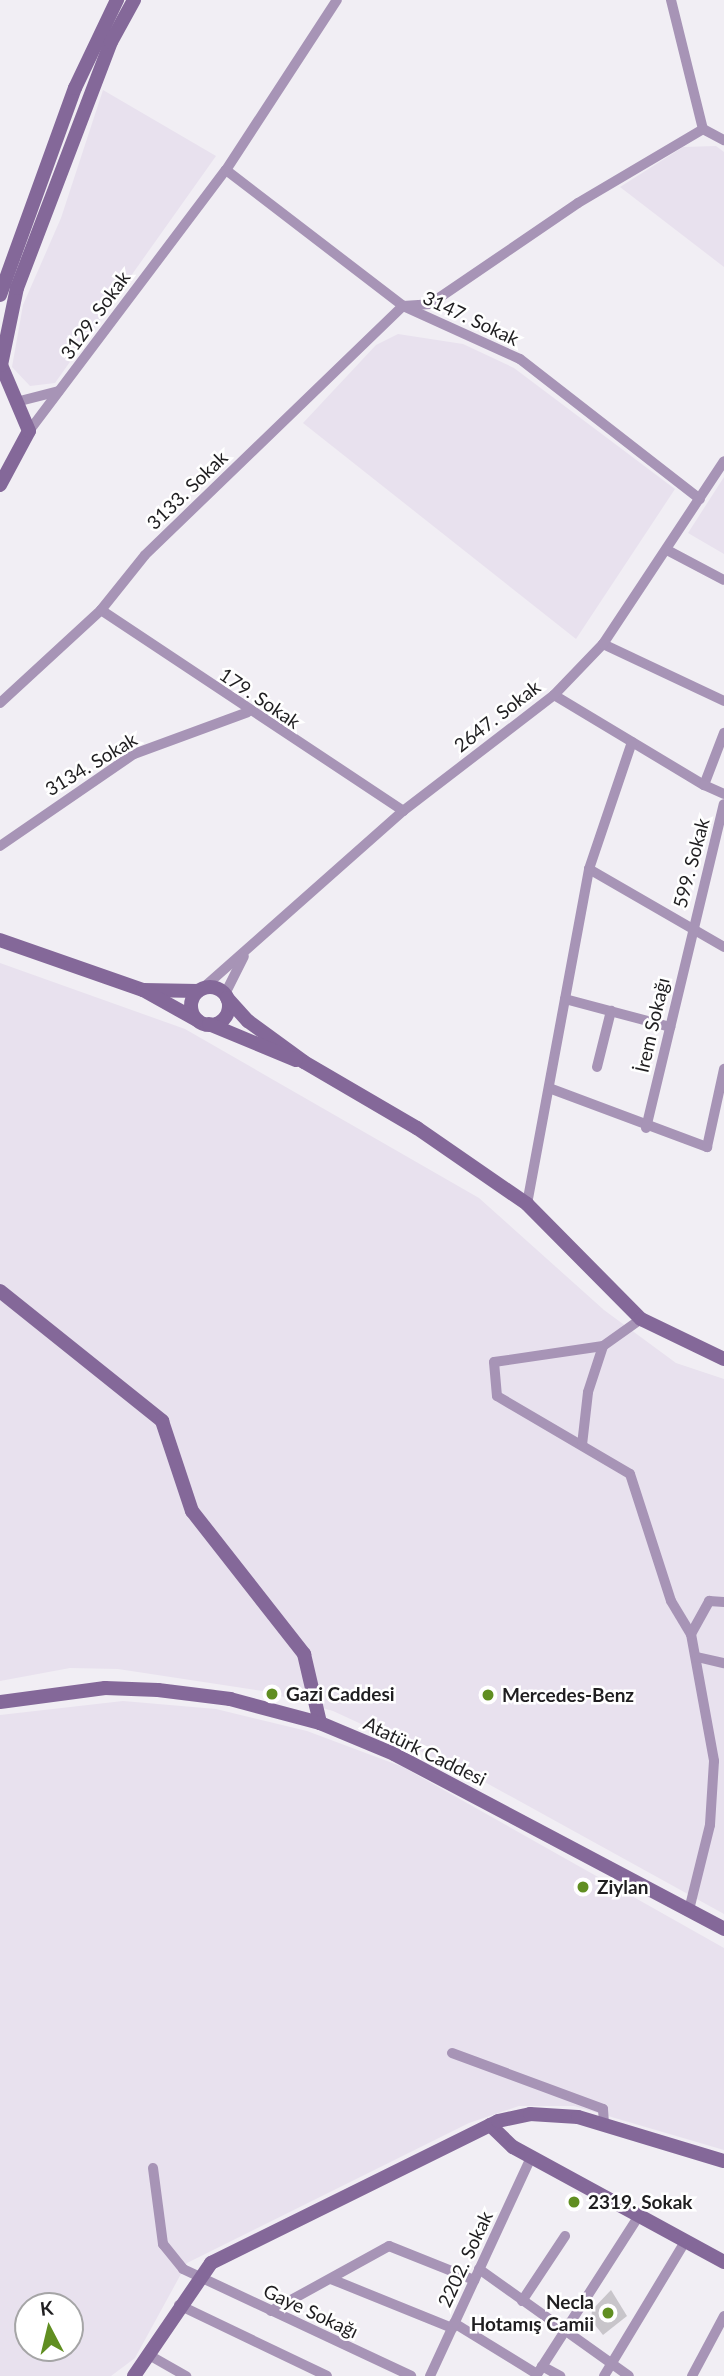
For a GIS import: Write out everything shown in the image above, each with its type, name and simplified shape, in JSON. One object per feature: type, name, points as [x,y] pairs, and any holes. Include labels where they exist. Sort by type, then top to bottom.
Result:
[{"type":"street","points":[[0,295],[75,88],[117,0]]},
{"type":"street","points":[[29,431],[1,365],[17,288],[106,53],[134,0]]},
{"type":"street","name":"3129. Sokak","points":[[0,485],[29,431],[75,374],[226,170],[337,0]]},
{"type":"street","points":[[671,0],[703,129],[724,140]]},
{"type":"street","points":[[403,306],[430,304],[578,203],[703,129]]},
{"type":"street","name":"3147. Sokak","points":[[226,170],[403,306],[520,359],[700,499]]},
{"type":"street","name":"3133. Sokak","points":[[0,703],[100,610],[145,555],[403,306]]},
{"type":"street","points":[[0,400],[16,402],[53,397],[75,374]]},
{"type":"street","name":"2647. Sokak","points":[[200,990],[244,956],[403,811],[554,695],[603,644],[724,461]]},
{"type":"street","points":[[667,550],[724,580]]},
{"type":"street","name":"179. Sokak","points":[[100,610],[248,712],[403,811]]},
{"type":"street","points":[[603,644],[724,701]]},
{"type":"street","points":[[554,695],[704,785],[724,794]]},
{"type":"street","name":"3134. Sokak","points":[[0,846],[134,754],[248,712]]},
{"type":"street","points":[[704,785],[719,761],[724,733]]},
{"type":"street","points":[[527,1204],[589,869],[632,742]]},
{"type":"street","name":"599. Sokak","points":[[691,931],[724,804]]},
{"type":"street","points":[[589,869],[691,931],[724,947]]},
{"type":"street","name":"İrem Sokağı","points":[[646,1128],[691,931]]},
{"type":"street","points":[[0,940],[143,990],[204,1022],[304,1062]]},
{"type":"street","points":[[204,1022],[226,1015],[226,996],[244,956]]},
{"type":"street","points":[[143,990],[200,990],[226,996],[247,1021],[304,1062],[417,1128],[527,1204],[641,1319],[724,1359]]},
{"type":"street","points":[[200,990],[191,1008],[204,1022]]},
{"type":"street","points":[[565,999],[670,1027]]},
{"type":"street","points":[[597,1067],[611,1011]]},
{"type":"street","points":[[549,1088],[646,1128],[707,1147],[724,1069]]},
{"type":"street","points":[[0,1291],[162,1420],[192,1511],[304,1654],[320,1723]]},
{"type":"street","points":[[641,1319],[603,1346],[494,1362],[496,1396],[630,1474],[671,1601],[691,1634],[714,1761],[710,1825],[689,1910]]},
{"type":"street","points":[[582,1445],[588,1392],[603,1346]]},
{"type":"street","points":[[691,1634],[709,1601],[724,1602]]},
{"type":"street","points":[[697,1657],[724,1663]]},
{"type":"street","name":"Atatürk Caddesi","points":[[0,1702],[105,1688],[158,1690],[230,1699],[320,1723],[394,1754],[724,1929]]},
{"type":"street","points":[[452,2053],[603,2109],[604,2123]]},
{"type":"street","points":[[134,2376],[197,2278],[214,2262],[490,2124],[552,2114],[604,2123],[724,2161]]},
{"type":"street","points":[[490,2124],[499,2137],[531,2157],[724,2262]]},
{"type":"street","name":"2202. Sokak","points":[[430,2376],[531,2157]]},
{"type":"street","points":[[153,2168],[163,2244],[197,2278]]},
{"type":"street","points":[[538,2372],[640,2214]]},
{"type":"street","points":[[522,2301],[565,2236]]},
{"type":"street","points":[[604,2376],[686,2240]]},
{"type":"street","points":[[271,2311],[389,2246],[477,2275],[522,2301],[629,2376]]},
{"type":"street","name":"Gaye Sokağı","points":[[197,2278],[411,2376]]},
{"type":"street","points":[[331,2279],[453,2325],[538,2372],[560,2376]]},
{"type":"street","points":[[179,2305],[327,2376]]},
{"type":"street","points":[[696,2374],[724,2316]]},
{"type":"street","points":[[149,2355],[186,2376]]},
{"type":"shaded area","points":[[103,90],[216,156],[55,383],[30,386],[12,367],[23,305],[61,218]]},
{"type":"shaded area","points":[[716,146],[724,152],[724,267],[620,187],[683,147]]},
{"type":"shaded area","points":[[398,334],[463,344],[514,368],[675,489],[576,639],[303,423],[376,345]]},
{"type":"shaded area","points":[[724,477],[724,554],[688,533]]},
{"type":"shaded area","points":[[0,963],[185,1029],[479,1198],[604,1310],[676,1363],[724,1379],[724,1914],[472,1775],[333,1711],[263,1691],[118,1669],[70,1668],[0,1681]]},
{"type":"shaded area","points":[[123,1701],[216,1709],[307,1731],[403,1767],[724,1948],[724,2150],[574,2106],[519,2106],[469,2123],[187,2263],[135,2358],[111,2376],[0,2376],[0,1715]]},
{"type":"building","name":"Necla Hotamış Camii","points":[[611,2290],[627,2316],[603,2335],[591,2320],[592,2310]]},
{"type":"place","name":"Gazi Caddesi","points":[[272,1694]]},
{"type":"place","name":"Mercedes-Benz","points":[[488,1695]]},
{"type":"place","name":"Ziylan","points":[[583,1887]]},
{"type":"place","name":"2319. Sokak","points":[[574,2202]]},
{"type":"place","name":"Necla Hotamış Camii","points":[[608,2313]]}]
